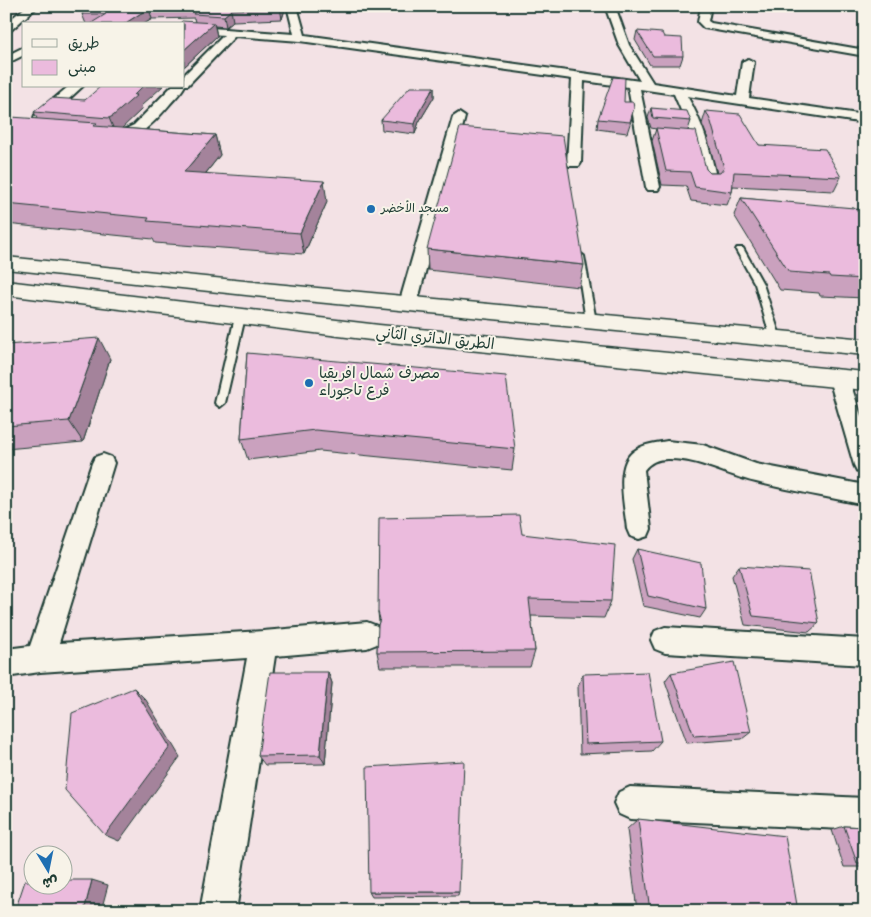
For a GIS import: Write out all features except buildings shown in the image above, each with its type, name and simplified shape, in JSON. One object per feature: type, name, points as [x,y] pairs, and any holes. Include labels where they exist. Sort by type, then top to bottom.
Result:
[{"type":"highway","points":[[6,263],[264,290],[865,347]]},
{"type":"highway","points":[[141,304],[157,294],[161,279]]},
{"type":"highway","name":"الطريق الدائري الثاني","points":[[6,288],[379,333],[865,381]]},
{"type":"highway","points":[[240,317],[238,308],[244,299],[264,290]]},
{"type":"street","points":[[9,34],[33,6]]},
{"type":"street","points":[[292,6],[300,38]]},
{"type":"street","points":[[610,6],[624,45],[650,88]]},
{"type":"street","points":[[706,6],[703,22],[708,26],[865,53]]},
{"type":"street","points":[[185,29],[300,38],[578,78],[633,84],[865,119]]},
{"type":"street","points":[[185,81],[233,32]]},
{"type":"street","points":[[6,61],[22,51]]},
{"type":"street","points":[[742,101],[748,62]]},
{"type":"street","points":[[574,163],[578,78]]},
{"type":"street","points":[[633,84],[653,187]]},
{"type":"street","points":[[32,125],[75,88]]},
{"type":"street","points":[[97,137],[115,138],[130,134],[178,88]]},
{"type":"street","points":[[679,92],[689,108],[710,182]]},
{"type":"street","points":[[408,304],[459,117]]},
{"type":"street","points":[[642,134],[662,136]]},
{"type":"street","points":[[680,137],[699,138]]},
{"type":"street","points":[[839,379],[865,465]]},
{"type":"street","points":[[639,529],[634,469],[640,458],[649,453],[667,450],[703,454],[754,473],[865,495]]},
{"type":"street","points":[[40,658],[103,463]]},
{"type":"street","points":[[6,663],[40,658],[263,644],[367,635]]},
{"type":"street","points":[[665,640],[865,652]]},
{"type":"street","points":[[218,911],[263,644]]},
{"type":"street","points":[[630,803],[865,814]]},
{"type":"lane","points":[[578,242],[592,321]]},
{"type":"lane","points":[[740,250],[759,284],[776,339]]},
{"type":"lane","points":[[220,403],[240,317]]},
{"type":"place","name":"مسجد الأخضر","points":[[371,209]]},
{"type":"place","name":"مصرف شمال افريقيا فرع تاجوراء","points":[[309,383]]}]
